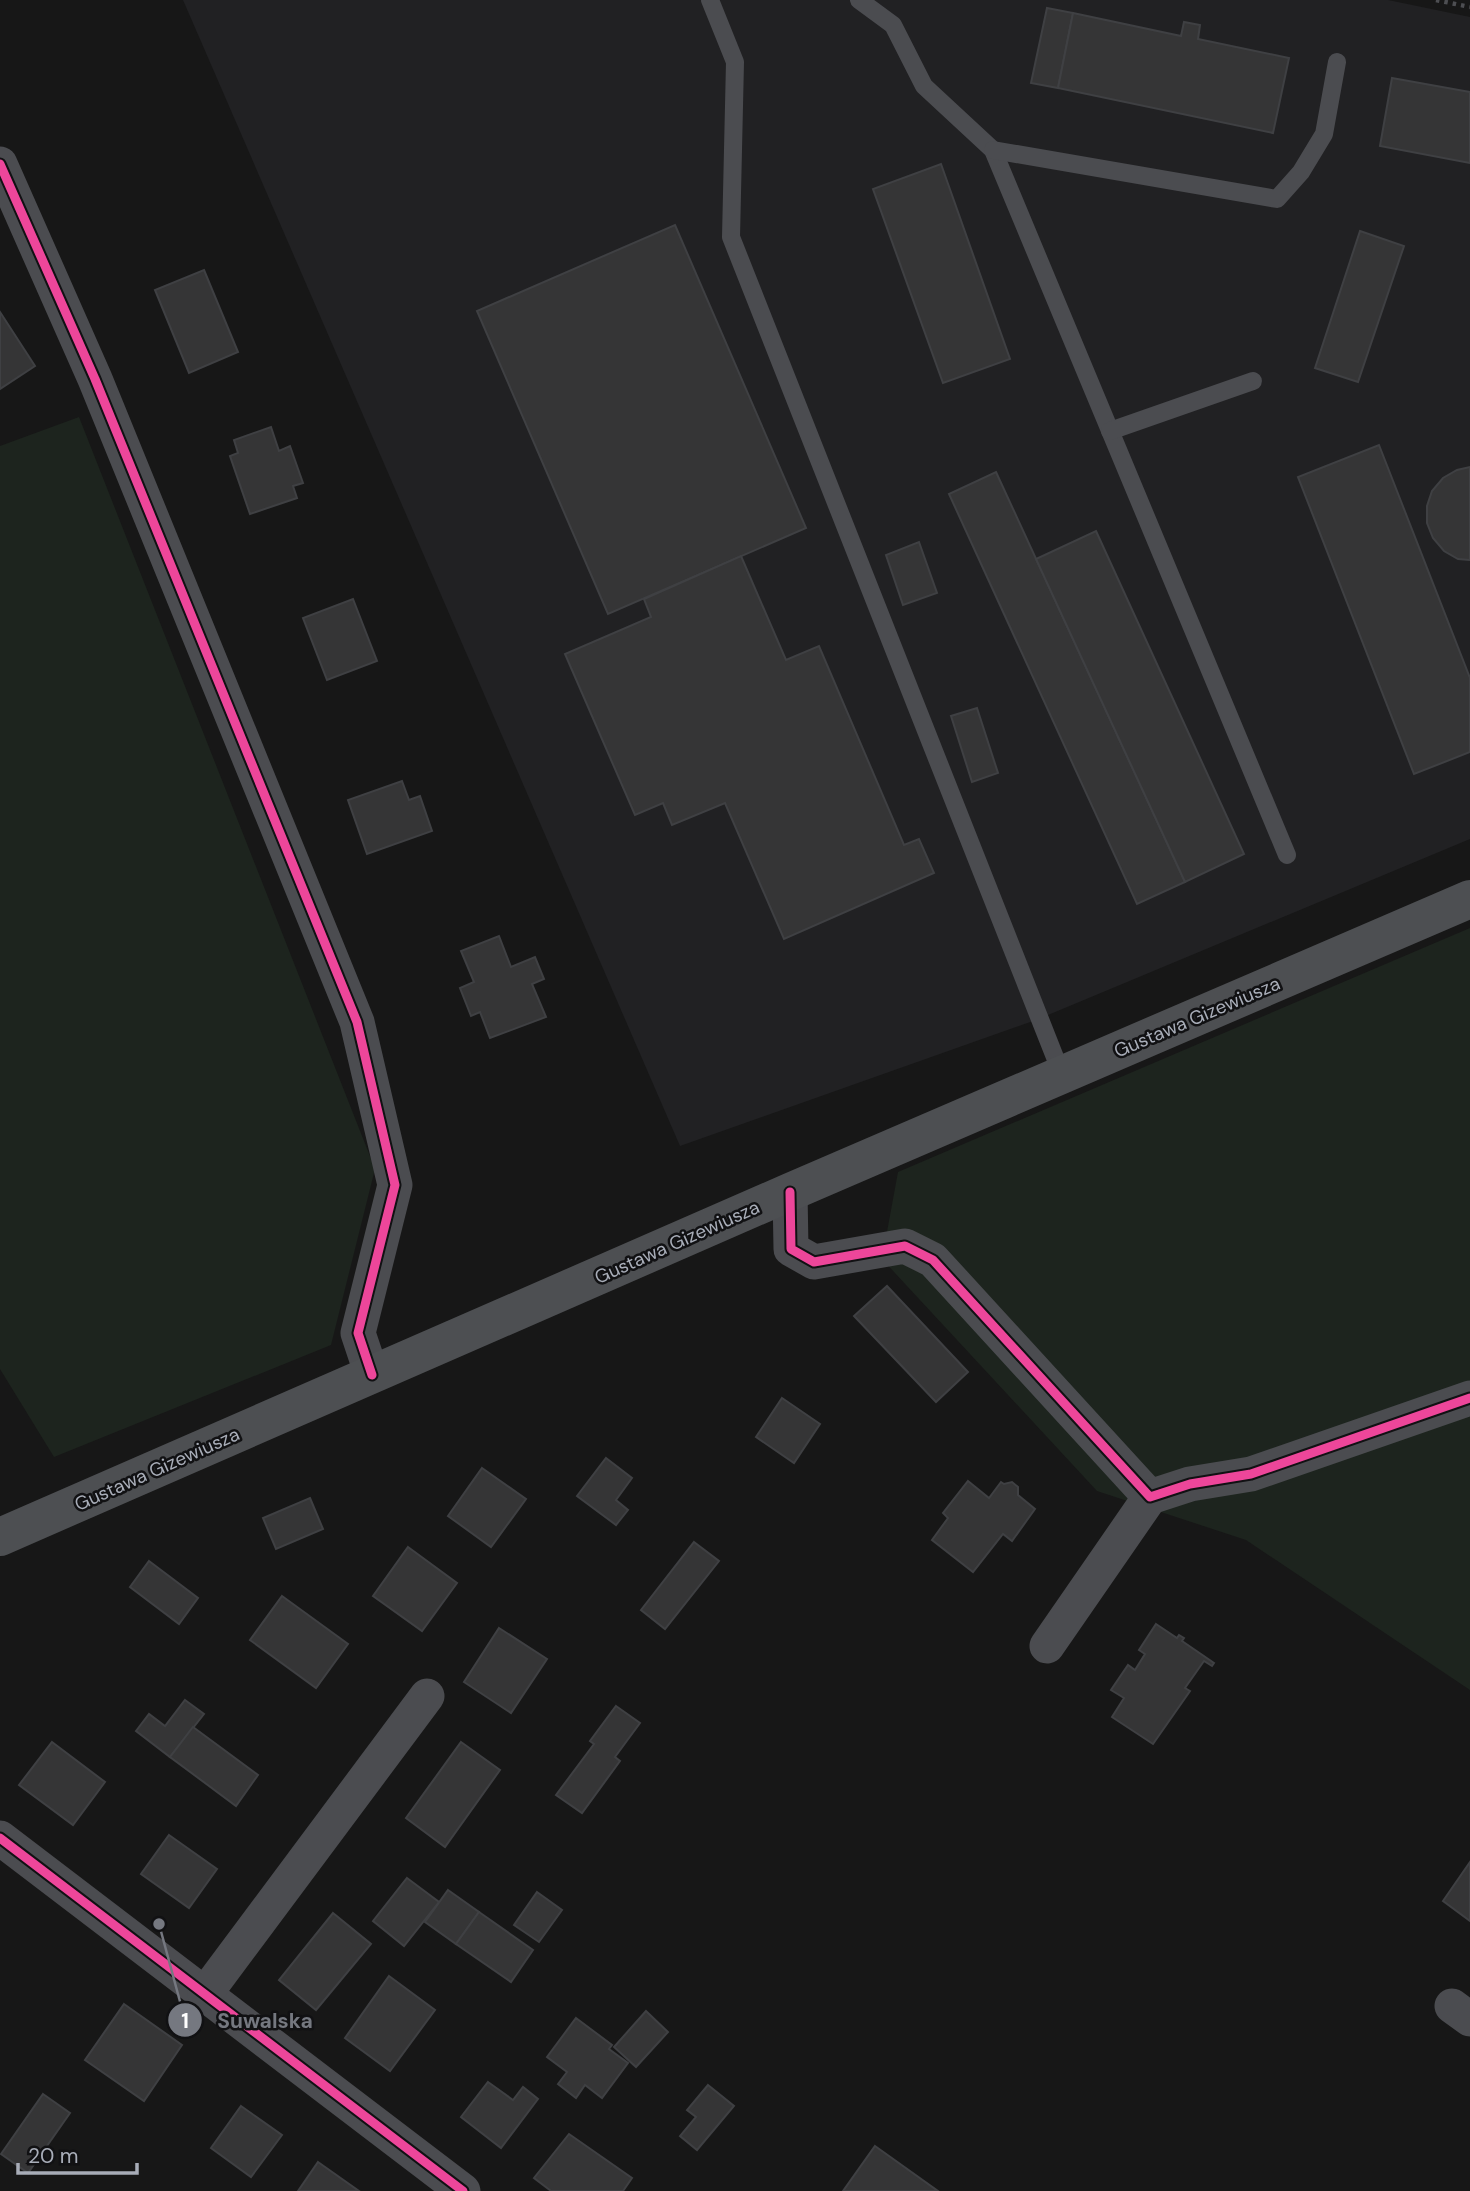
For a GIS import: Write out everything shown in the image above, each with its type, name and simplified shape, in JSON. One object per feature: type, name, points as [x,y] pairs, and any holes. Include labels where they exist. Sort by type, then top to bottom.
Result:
[{"type":"main road","name":"Gustawa Gizewiusza","points":[[0,1537],[1470,899]]},
{"type":"street","points":[[0,164],[95,379],[357,1022],[395,1185],[358,1333],[372,1375]]},
{"type":"street","points":[[790,1192],[792,1249],[814,1262],[905,1246],[933,1260],[1150,1496]]},
{"type":"street","points":[[1047,1646],[1150,1496],[1190,1484],[1251,1474],[1470,1398]]},
{"type":"street","points":[[205,1994],[426,1696]]},
{"type":"street","points":[[0,1838],[463,2191]]},
{"type":"lane","points":[[710,0],[735,62],[731,237],[1062,1075]]},
{"type":"lane","points":[[859,0],[893,25],[924,86],[993,150],[1287,855]]},
{"type":"lane","points":[[993,150],[1277,199],[1301,172],[1324,134],[1337,61]]},
{"type":"lane","points":[[1110,431],[1253,381]]},
{"type":"path","points":[[1436,0],[1470,7]]},
{"type":"shaded area","points":[[183,0],[1388,0],[1470,17],[1470,839],[1036,1020],[680,1146]]},
{"type":"shaded area","points":[[79,417],[375,1169],[331,1345],[54,1457],[0,1369],[0,446]]},
{"type":"shaded area","points":[[1470,928],[1470,1690],[1246,1540],[1097,1491],[882,1259],[898,1172]]},
{"type":"building","points":[[1047,8],[1073,13],[1058,88],[1031,83]]},
{"type":"building","points":[[1073,13],[1181,36],[1184,22],[1200,25],[1198,39],[1289,58],[1273,133],[1058,88]]},
{"type":"building","points":[[1392,78],[1470,92],[1470,163],[1380,146]]},
{"type":"building","points":[[941,164],[1010,359],[943,383],[873,189]]},
{"type":"building","points":[[675,225],[806,528],[608,614],[477,311]]},
{"type":"building","points":[[1360,231],[1404,246],[1358,382],[1315,368]]},
{"type":"building","points":[[204,270],[238,352],[189,373],[155,290]]},
{"type":"building","points":[[0,312],[35,366],[0,389]]},
{"type":"building","points":[[271,427],[279,451],[290,446],[303,483],[293,486],[297,498],[250,514],[230,456],[238,453],[234,440]]},
{"type":"building","points":[[1379,445],[1470,678],[1470,752],[1414,774],[1298,477]]},
{"type":"building","points":[[1470,467],[1470,560],[1458,559],[1444,551],[1433,538],[1427,523],[1427,506],[1432,491],[1443,478],[1457,470]]},
{"type":"building","points":[[996,472],[1185,882],[1137,904],[949,494]]},
{"type":"building","points":[[1096,531],[1244,854],[1185,882],[1036,559]]},
{"type":"building","points":[[919,542],[937,593],[903,605],[886,555]]},
{"type":"building","points":[[741,556],[786,660],[819,646],[904,845],[919,839],[934,873],[784,939],[725,803],[672,825],[663,803],[635,815],[565,654],[651,617],[644,599]]},
{"type":"building","points":[[353,599],[377,661],[327,680],[303,618]]},
{"type":"building","points":[[977,708],[998,773],[972,782],[951,716]]},
{"type":"building","points":[[402,781],[409,800],[420,796],[432,831],[367,854],[348,800]]},
{"type":"building","points":[[499,936],[511,967],[535,957],[544,979],[532,984],[546,1017],[490,1038],[480,1012],[471,1016],[460,988],[474,982],[461,951]]},
{"type":"building","points":[[887,1286],[968,1372],[936,1402],[854,1316]]},
{"type":"building","points":[[782,1398],[820,1424],[794,1463],[756,1437]]},
{"type":"building","points":[[606,1458],[632,1478],[616,1500],[628,1510],[616,1525],[577,1496]]},
{"type":"building","points":[[482,1468],[526,1499],[491,1547],[448,1516]]},
{"type":"building","points":[[968,1481],[989,1498],[1001,1482],[1012,1482],[1018,1487],[1018,1495],[1035,1509],[1012,1541],[1003,1534],[973,1572],[932,1540],[948,1518],[943,1513]]},
{"type":"building","points":[[310,1498],[323,1529],[276,1549],[263,1518]]},
{"type":"building","points":[[694,1542],[719,1561],[665,1629],[641,1610]]},
{"type":"building","points":[[408,1547],[457,1583],[422,1631],[373,1596]]},
{"type":"building","points":[[149,1561],[198,1598],[179,1624],[130,1587]]},
{"type":"building","points":[[282,1596],[348,1644],[316,1688],[250,1640]]},
{"type":"building","points":[[1156,1624],[1177,1638],[1179,1635],[1184,1638],[1182,1641],[1214,1663],[1212,1666],[1204,1661],[1185,1688],[1190,1691],[1153,1744],[1112,1717],[1124,1698],[1111,1690],[1128,1665],[1135,1670],[1145,1654],[1139,1650]]},
{"type":"building","points":[[499,1628],[547,1659],[511,1713],[464,1682]]},
{"type":"building","points":[[185,1700],[204,1714],[170,1757],[136,1731],[149,1714],[165,1726]]},
{"type":"building","points":[[616,1706],[640,1723],[615,1757],[620,1761],[582,1813],[556,1795],[594,1744],[590,1741]]},
{"type":"building","points":[[193,1727],[258,1775],[236,1806],[170,1757]]},
{"type":"building","points":[[52,1742],[105,1782],[73,1825],[19,1785]]},
{"type":"building","points":[[461,1742],[500,1770],[445,1847],[406,1818]]},
{"type":"building","points":[[169,1835],[217,1869],[189,1908],[141,1874]]},
{"type":"building","points":[[1470,1862],[1470,1921],[1443,1901]]},
{"type":"building","points":[[407,1878],[439,1902],[404,1946],[373,1921]]},
{"type":"building","points":[[448,1890],[479,1912],[456,1944],[425,1922]]},
{"type":"building","points":[[537,1892],[562,1910],[539,1942],[514,1925]]},
{"type":"building","points":[[479,1912],[533,1950],[511,1982],[456,1944]]},
{"type":"building","points":[[333,1913],[371,1944],[316,2010],[279,1980]]},
{"type":"building","points":[[389,1976],[435,2010],[390,2071],[345,2038]]},
{"type":"building","points":[[124,2004],[182,2045],[144,2101],[85,2060]]},
{"type":"building","points":[[646,2011],[668,2032],[636,2067],[614,2047]]},
{"type":"building","points":[[576,2018],[612,2045],[609,2049],[628,2063],[602,2098],[585,2085],[576,2098],[558,2084],[567,2072],[547,2057]]},
{"type":"building","points":[[488,2082],[513,2100],[523,2087],[538,2099],[501,2148],[461,2117]]},
{"type":"building","points":[[708,2085],[734,2106],[697,2150],[680,2136],[696,2117],[687,2110]]},
{"type":"building","points":[[43,2094],[70,2113],[28,2173],[1,2154]]},
{"type":"building","points":[[241,2106],[282,2135],[251,2177],[211,2148]]},
{"type":"building","points":[[569,2134],[632,2178],[623,2191],[551,2191],[534,2178]]},
{"type":"building","points":[[875,2146],[938,2191],[843,2191]]},
{"type":"building","points":[[318,2162],[359,2191],[298,2191]]},
{"type":"cycle path","points":[[0,164],[95,379],[357,1022],[395,1185],[358,1333],[372,1375]]},
{"type":"cycle path","points":[[790,1192],[791,1249],[814,1262],[905,1246],[933,1260],[1150,1497],[1190,1484],[1251,1474],[1470,1398]]},
{"type":"cycle path","points":[[0,1838],[463,2191]]},
{"type":"place","name":"Suwalska","points":[[159,1924]]}]
